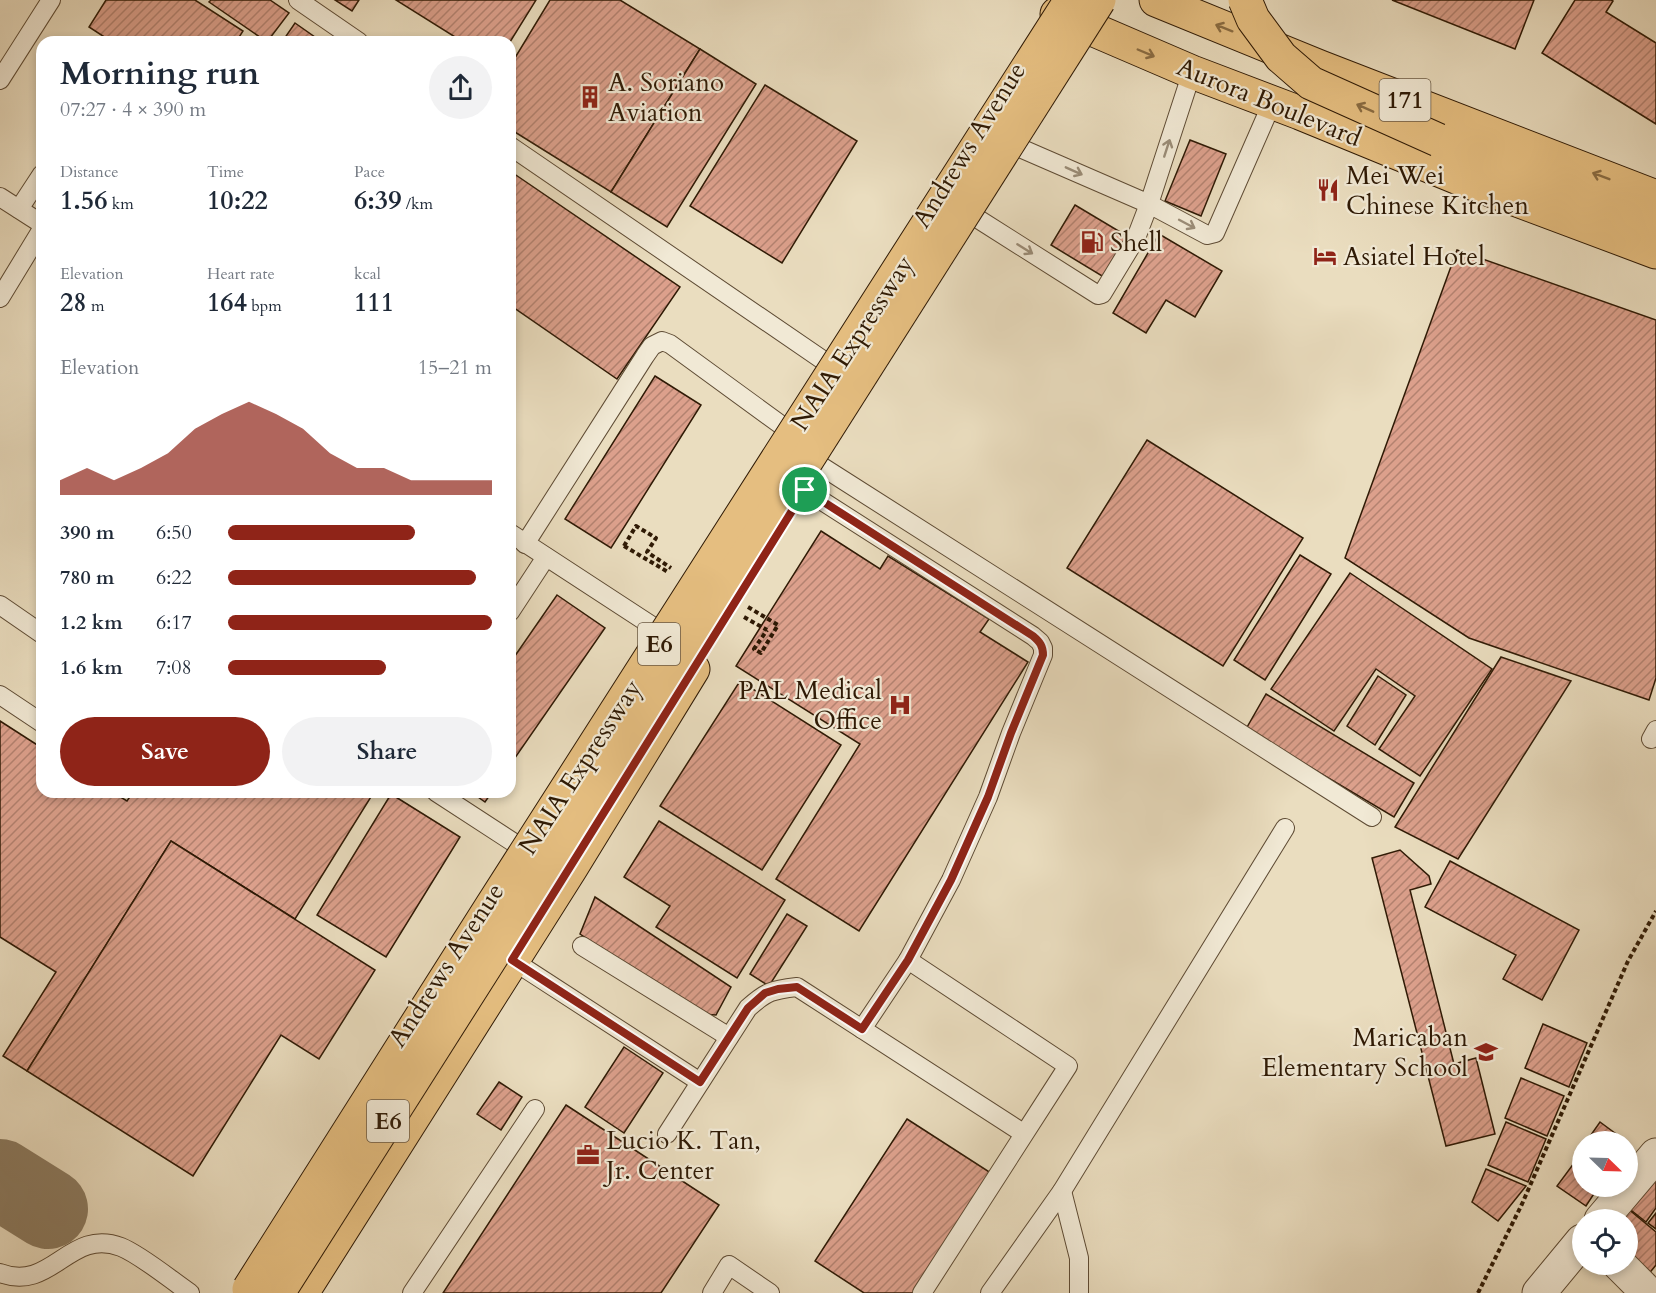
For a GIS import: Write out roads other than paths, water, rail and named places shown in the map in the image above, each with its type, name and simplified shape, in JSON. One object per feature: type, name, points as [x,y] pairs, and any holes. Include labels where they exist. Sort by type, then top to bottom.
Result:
[{"type":"main road","name":"Andrews Avenue","points":[[302,1293],[571,868],[735,600],[1020,148],[1096,15],[1110,0]]},
{"type":"main road","name":"Aurora Boulevard","points":[[1156,0],[1320,67],[1656,197]]},
{"type":"main road","points":[[1245,0],[1253,19],[1281,57],[1311,84],[1438,140],[1656,220]]},
{"type":"main road","name":"Andrews Avenue","points":[[239,1293],[370,1083],[1062,4]]},
{"type":"main road","name":"Aurora Boulevard","points":[[1062,4],[1096,15],[1192,72],[1461,179],[1656,252]]},
{"type":"main road","name":"NAIA Expressway","points":[[246,1293],[1062,4]]},
{"type":"main road","name":"NAIA Expressway","points":[[279,1293],[1096,15]]},
{"type":"main road","points":[[370,1083],[415,1113]]},
{"type":"street","points":[[1610,1209],[1656,1156]]},
{"type":"street","points":[[1539,1293],[1572,1253]]},
{"type":"street","points":[[1630,1275],[1648,1293]]},
{"type":"lane","points":[[1,77],[51,0]]},
{"type":"lane","points":[[298,0],[350,36]]},
{"type":"lane","points":[[975,217],[1098,295],[1105,292],[1136,238],[1192,72]]},
{"type":"lane","points":[[1020,148],[1149,204],[1207,235],[1215,233],[1272,103]]},
{"type":"lane","points":[[516,150],[830,365]]},
{"type":"lane","points":[[19,209],[36,183]]},
{"type":"lane","points":[[0,197],[36,220]]},
{"type":"lane","points":[[0,298],[36,240]]},
{"type":"lane","points":[[660,631],[518,538],[652,346],[662,341],[670,344],[788,430]]},
{"type":"lane","points":[[813,478],[1372,817]]},
{"type":"lane","points":[[813,478],[1033,636],[1043,648],[1041,662],[1011,733],[988,797],[951,880],[908,960],[862,1029]]},
{"type":"lane","points":[[516,603],[546,557]]},
{"type":"lane","points":[[0,605],[36,630]]},
{"type":"lane","points":[[0,694],[36,719]]},
{"type":"lane","points":[[445,798],[522,848]]},
{"type":"lane","points":[[990,1293],[1062,1191],[1285,828]]},
{"type":"lane","points":[[582,946],[729,1037]]},
{"type":"lane","points":[[512,960],[700,1082]]},
{"type":"lane","points":[[908,960],[1068,1066],[922,1293]]},
{"type":"lane","points":[[667,1134],[748,1008],[765,993],[797,987],[1023,1133]]},
{"type":"lane","points":[[412,1293],[535,1109]]},
{"type":"lane","points":[[1062,1191],[1079,1258],[1079,1293]]},
{"type":"lane","points":[[0,1272],[21,1281],[34,1281],[84,1247],[112,1246],[120,1247],[135,1256],[190,1293]]},
{"type":"lane","points":[[711,1293],[729,1265],[770,1293]]},
{"type":"place","name":"A. Soriano Aviation","points":[[590,97]]},
{"type":"place","name":"Mei Wei Chinese Kitchen","points":[[1328,190]]},
{"type":"place","name":"Shell","points":[[1092,242]]},
{"type":"place","name":"Asiatel Hotel","points":[[1325,256]]},
{"type":"place","name":"PAL Medical Office","points":[[900,705]]},
{"type":"place","name":"Maricaban Elementary School","points":[[1486,1052]]},
{"type":"place","name":"Lucio K. Tan, Jr. Center","points":[[588,1155]]}]
